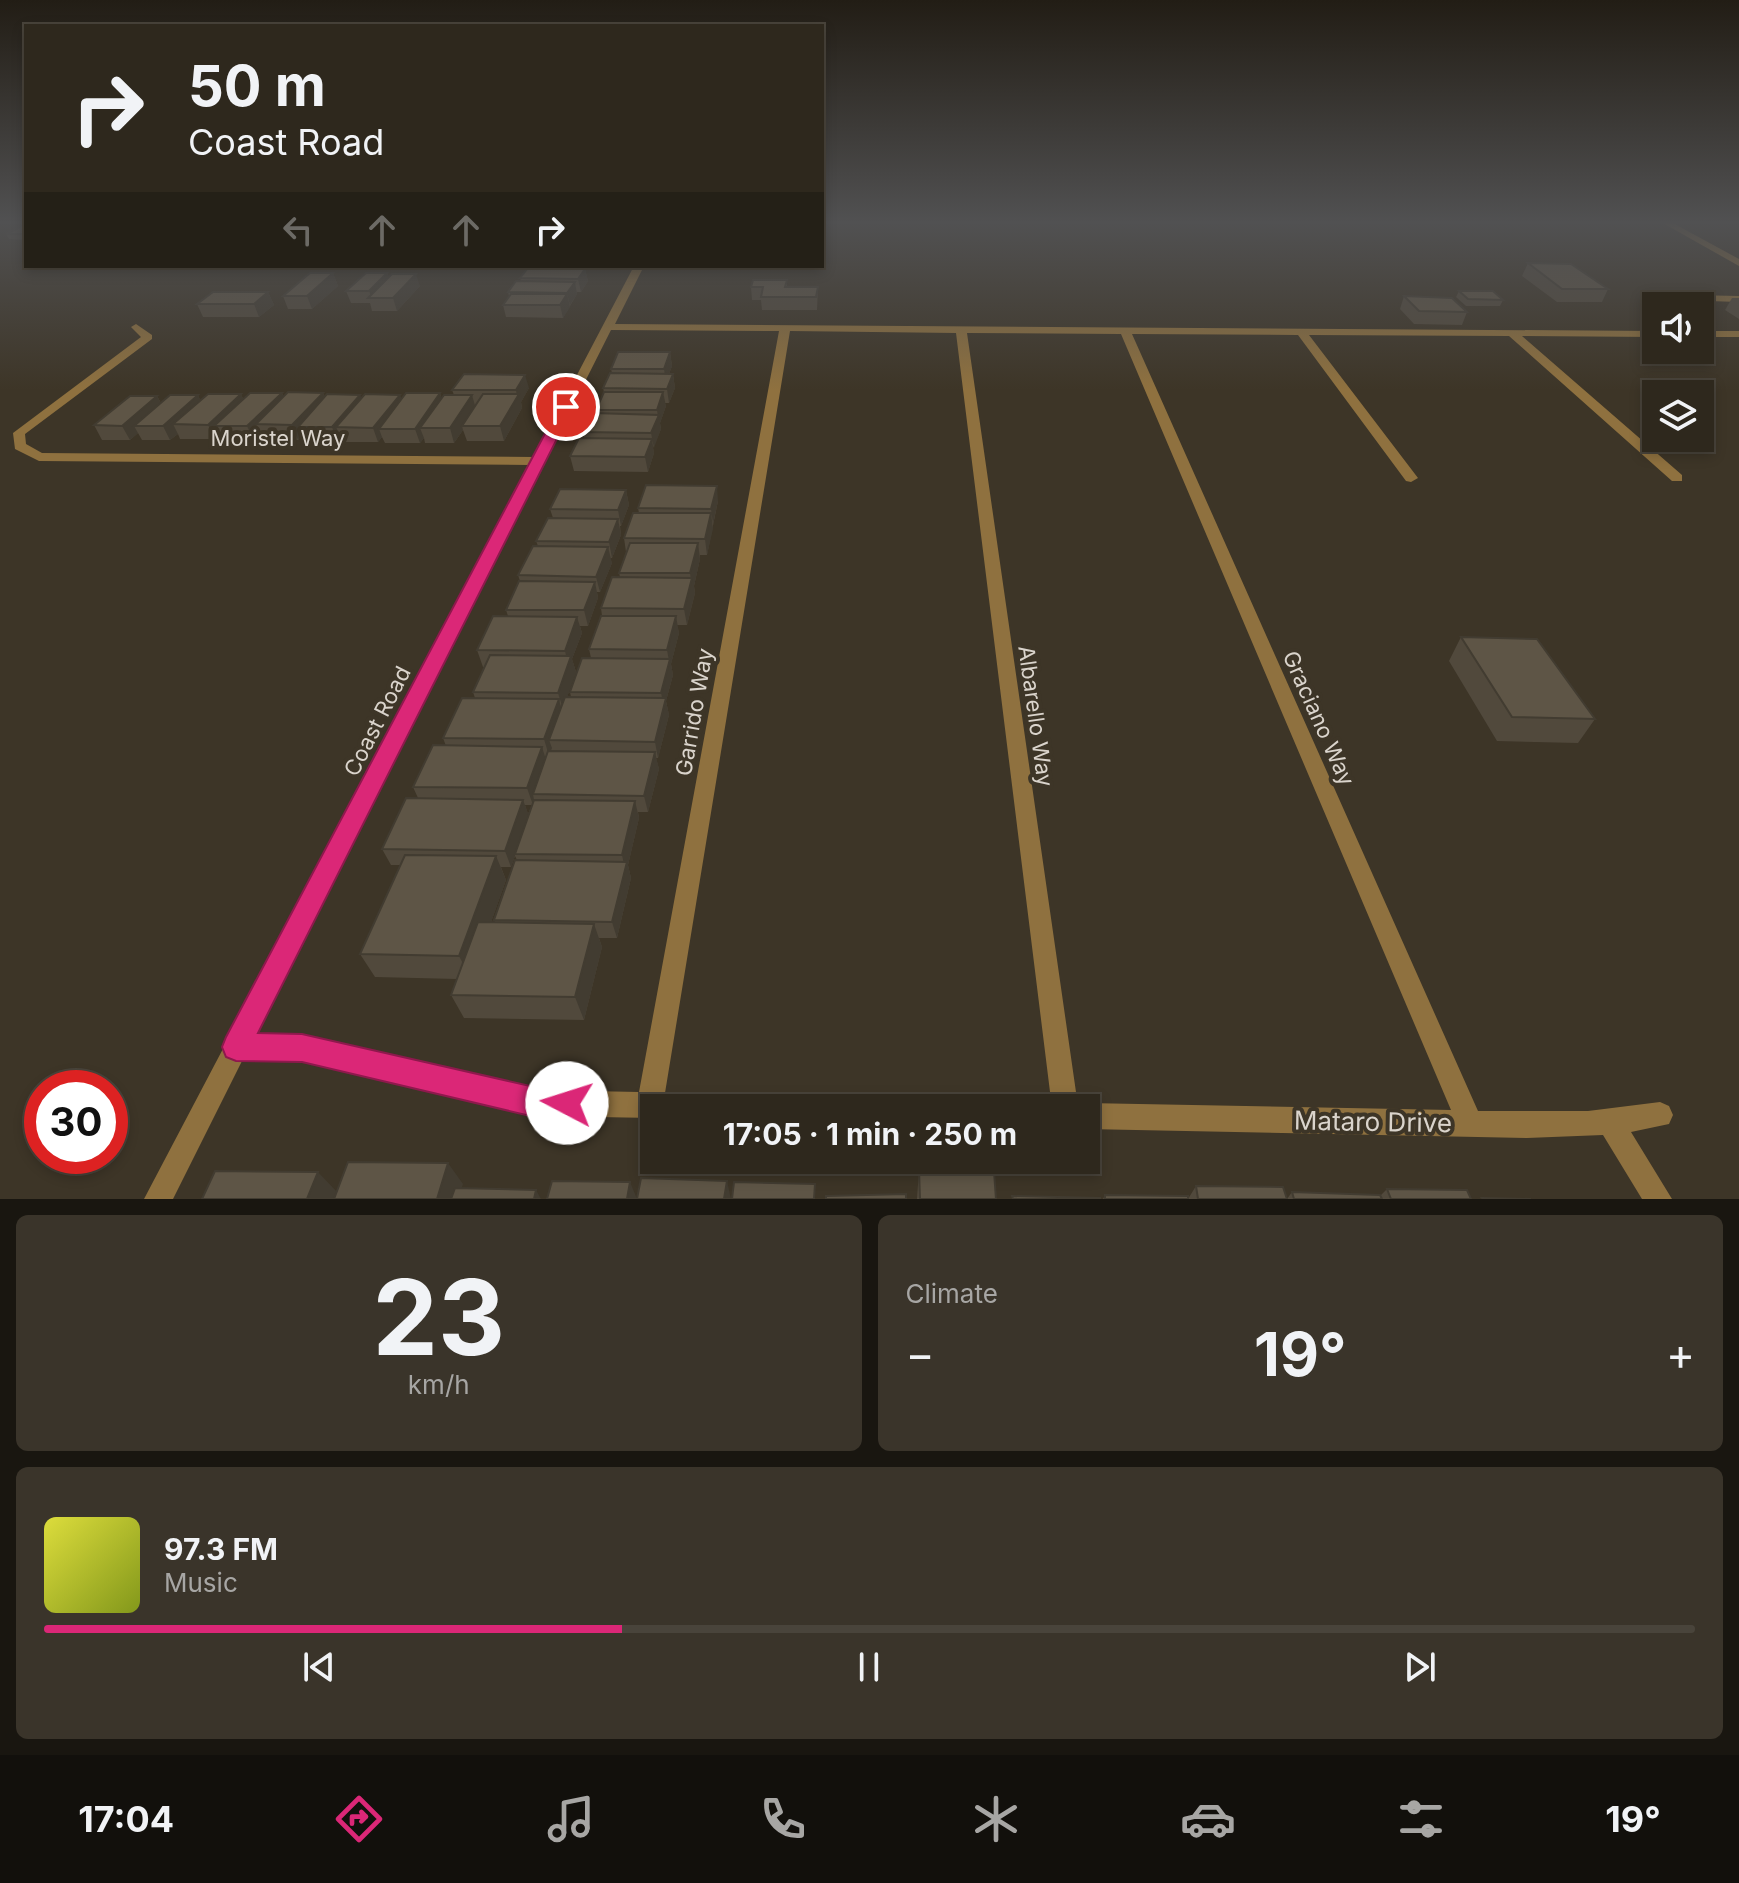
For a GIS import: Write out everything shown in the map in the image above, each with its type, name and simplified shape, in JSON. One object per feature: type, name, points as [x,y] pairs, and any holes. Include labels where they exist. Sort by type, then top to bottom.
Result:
[{"type":"street","name":"Coast Road","points":[[158,1199],[633,278]]},
{"type":"street","points":[[1714,298],[1739,299]]},
{"type":"street","name":"Moristel Way","points":[[136,327],[148,337],[19,433],[20,446],[39,457],[538,461]]},
{"type":"street","points":[[607,327],[1642,334]]},
{"type":"street","name":"Garrido Way","points":[[652,1094],[785,329]]},
{"type":"street","name":"Albarello Way","points":[[961,330],[1063,1094]]},
{"type":"street","name":"Graciano Way","points":[[1125,331],[1470,1123]]},
{"type":"street","points":[[1301,332],[1411,478]]},
{"type":"street","points":[[1512,333],[1677,478]]},
{"type":"street","points":[[1714,334],[1739,334]]},
{"type":"street","points":[[236,1047],[302,1048],[539,1103],[640,1104]]},
{"type":"street","name":"Mataro Drive","points":[[1100,1116],[1470,1123],[1609,1121],[1660,1115]]},
{"type":"street","points":[[1609,1121],[1658,1199]]},
{"type":"building","points":[[304,278],[327,278],[307,296],[283,296]]},
{"type":"building","points":[[360,278],[382,278],[369,291],[346,291]]},
{"type":"building","points":[[388,278],[412,278],[393,298],[368,298]]},
{"type":"building","points":[[1548,278],[1592,278],[1608,289],[1562,289]]},
{"type":"building","points":[[753,280],[787,280],[785,287],[818,287],[816,297],[761,297],[763,287],[751,287]]},
{"type":"building","points":[[516,281],[575,282],[567,293],[508,292]]},
{"type":"building","points":[[1459,291],[1493,291],[1503,300],[1468,299]]},
{"type":"building","points":[[213,292],[268,292],[254,304],[197,304]]},
{"type":"building","points":[[511,294],[567,294],[560,305],[503,305]]},
{"type":"building","points":[[1404,296],[1452,298],[1467,312],[1419,311]]},
{"type":"building","points":[[618,352],[670,352],[664,369],[611,369]]},
{"type":"building","points":[[610,373],[673,374],[667,389],[603,388]]},
{"type":"building","points":[[464,374],[525,375],[516,390],[452,390]]},
{"type":"building","points":[[288,392],[323,393],[292,425],[256,424]]},
{"type":"building","points":[[604,392],[663,392],[657,410],[596,410]]},
{"type":"building","points":[[250,393],[282,393],[247,426],[214,426]]},
{"type":"building","points":[[406,393],[440,393],[415,429],[379,429]]},
{"type":"building","points":[[208,394],[241,394],[208,425],[173,424]]},
{"type":"building","points":[[327,394],[360,395],[332,427],[298,427]]},
{"type":"building","points":[[365,394],[400,395],[373,428],[336,427]]},
{"type":"building","points":[[483,394],[519,394],[500,426],[462,426]]},
{"type":"building","points":[[170,395],[198,395],[163,426],[134,426]]},
{"type":"building","points":[[444,395],[472,395],[450,428],[420,428]]},
{"type":"building","points":[[130,396],[157,396],[122,426],[94,425]]},
{"type":"building","points":[[593,413],[659,415],[651,433],[583,432]]},
{"type":"building","points":[[579,438],[652,439],[645,457],[570,456]]},
{"type":"building","points":[[646,485],[717,486],[711,509],[638,508]]},
{"type":"building","points":[[560,489],[626,490],[618,510],[550,509]]},
{"type":"building","points":[[633,513],[711,513],[705,539],[624,538]]},
{"type":"building","points":[[548,518],[618,519],[609,542],[536,541]]},
{"type":"building","points":[[630,543],[698,543],[690,573],[619,573]]},
{"type":"building","points":[[533,546],[608,547],[596,577],[518,575]]},
{"type":"building","points":[[612,577],[692,578],[684,609],[601,608]]},
{"type":"building","points":[[519,581],[595,582],[584,610],[506,610]]},
{"type":"building","points":[[493,616],[577,617],[565,651],[477,650]]},
{"type":"building","points":[[601,616],[676,616],[667,650],[589,649]]},
{"type":"building","points":[[1461,637],[1537,639],[1595,719],[1512,717]]},
{"type":"building","points":[[490,655],[571,656],[558,693],[473,692]]},
{"type":"building","points":[[582,658],[670,659],[661,693],[570,692]]},
{"type":"building","points":[[565,697],[666,698],[655,742],[549,740]]},
{"type":"building","points":[[462,698],[559,699],[544,739],[443,738]]},
{"type":"building","points":[[433,745],[542,747],[527,788],[413,787]]},
{"type":"building","points":[[548,751],[655,752],[644,796],[533,794]]},
{"type":"building","points":[[406,798],[523,800],[505,851],[382,849]]},
{"type":"building","points":[[534,800],[635,801],[622,855],[515,854]]},
{"type":"building","points":[[405,855],[496,856],[459,956],[360,954]]},
{"type":"building","points":[[515,860],[627,862],[612,922],[494,920]]},
{"type":"building","points":[[478,922],[594,924],[575,997],[451,995]]},
{"type":"building","points":[[348,1162],[448,1163],[437,1199],[334,1199]]},
{"type":"building","points":[[215,1171],[318,1172],[307,1199],[202,1199]]},
{"type":"building","points":[[919,1174],[994,1174],[996,1199],[920,1199]]},
{"type":"building","points":[[641,1178],[727,1181],[724,1199],[637,1199]]},
{"type":"building","points":[[552,1181],[630,1182],[627,1199],[547,1199]]},
{"type":"building","points":[[734,1182],[815,1184],[814,1199],[732,1199]]},
{"type":"building","points":[[1196,1186],[1283,1187],[1287,1199],[1198,1199]]},
{"type":"building","points":[[455,1188],[536,1190],[534,1199],[451,1199]]},
{"type":"building","points":[[1387,1189],[1467,1190],[1471,1199],[1391,1199]]},
{"type":"building","points":[[1292,1192],[1380,1195],[1382,1199],[1294,1199]]},
{"type":"building","points":[[906,1194],[906,1199],[826,1199],[826,1196]]},
{"type":"building","points":[[1105,1195],[1188,1196],[1188,1199],[1105,1199]]},
{"type":"building","points":[[1012,1196],[1100,1198],[1100,1199],[1013,1199]]},
{"type":"route","points":[[566,407],[236,1047],[302,1048],[539,1103],[567,1103]]}]
